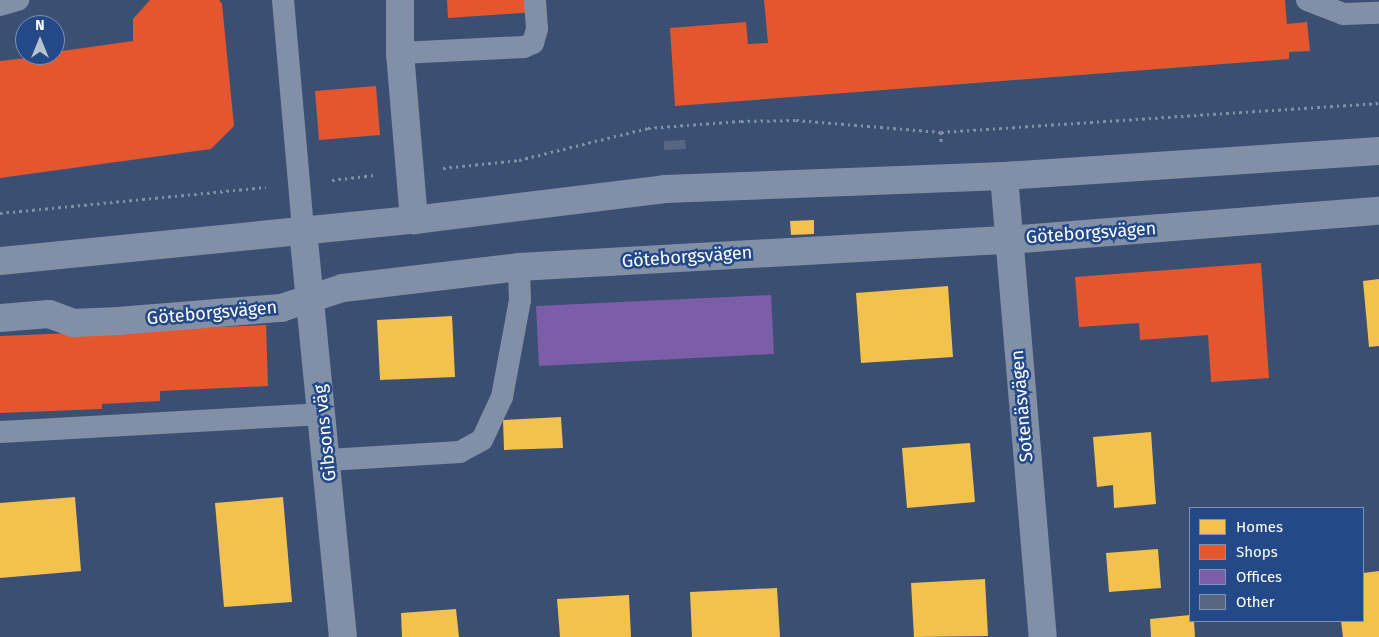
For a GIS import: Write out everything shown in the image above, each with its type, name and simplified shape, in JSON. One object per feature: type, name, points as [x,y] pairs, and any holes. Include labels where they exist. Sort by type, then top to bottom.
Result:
[{"type":"street","points":[[400,0],[400,53],[414,220]]},
{"type":"street","points":[[0,261],[414,220],[665,189],[1004,176],[1379,152]]},
{"type":"street","name":"Sotenäsvägen","points":[[1004,176],[1043,637]]},
{"type":"street","name":"Göteborgsvägen","points":[[0,318],[49,314],[74,323],[118,321],[281,308],[311,296],[343,288],[519,267],[892,244],[1008,240],[1379,211]]},
{"type":"street","name":"Gibsons väg","points":[[303,230],[324,414],[343,637]]},
{"type":"lane","points":[[0,5],[18,0]]},
{"type":"lane","points":[[283,0],[303,230]]},
{"type":"lane","points":[[400,53],[524,47],[533,43],[537,29],[535,0]]},
{"type":"lane","points":[[1307,0],[1343,14],[1379,13]]},
{"type":"lane","points":[[328,460],[460,452],[482,440],[502,396],[520,300],[519,267]]},
{"type":"lane","points":[[0,432],[324,414]]},
{"type":"path","points":[[0,213],[299,184],[519,160],[648,128],[741,121],[796,120],[941,132],[1379,103]]},
{"type":"building: Homes","points":[[814,220],[814,234],[791,235],[790,221]]},
{"type":"building: Homes","points":[[1379,279],[1379,346],[1369,347],[1363,281]]},
{"type":"building: Homes","points":[[948,286],[953,357],[861,363],[856,293]]},
{"type":"building: Homes","points":[[452,316],[455,377],[380,380],[377,320]]},
{"type":"building: Homes","points":[[561,417],[563,448],[504,450],[503,420]]},
{"type":"building: Homes","points":[[1151,432],[1156,504],[1114,508],[1113,485],[1097,487],[1093,437]]},
{"type":"building: Homes","points":[[970,443],[975,502],[907,508],[902,448]]},
{"type":"building: Homes","points":[[75,497],[81,571],[0,578],[0,503]]},
{"type":"building: Homes","points":[[283,497],[292,602],[224,607],[215,503]]},
{"type":"building: Homes","points":[[1158,549],[1161,588],[1109,592],[1106,553]]},
{"type":"building: Homes","points":[[1379,571],[1379,637],[1343,637],[1341,622],[1364,622],[1364,573]]},
{"type":"building: Homes","points":[[985,579],[988,636],[914,637],[911,583]]},
{"type":"building: Homes","points":[[777,588],[780,637],[692,637],[690,592]]},
{"type":"building: Homes","points":[[629,595],[631,637],[560,637],[557,599]]},
{"type":"building: Homes","points":[[456,609],[459,637],[402,637],[401,613]]},
{"type":"building: Homes","points":[[1189,615],[1189,622],[1194,622],[1195,637],[1151,637],[1150,619]]},
{"type":"building: Shops","points":[[150,0],[219,0],[222,4],[234,126],[211,149],[0,178],[0,61],[15,59],[15,65],[65,65],[65,51],[133,41],[133,19]]},
{"type":"building: Shops","points":[[447,0],[535,0],[536,12],[448,18]]},
{"type":"building: Shops","points":[[764,0],[1285,0],[1287,24],[1307,22],[1310,51],[1289,52],[1289,59],[675,106],[670,28],[746,22],[748,44],[768,43]]},
{"type":"building: Shops","points":[[376,86],[380,135],[319,140],[315,91]]},
{"type":"building: Shops","points":[[1261,263],[1269,378],[1211,382],[1208,335],[1140,340],[1139,323],[1079,327],[1075,277]]},
{"type":"building: Shops","points":[[266,325],[268,386],[160,391],[160,401],[102,404],[102,409],[0,413],[0,336]]},
{"type":"building: Offices","points":[[771,295],[774,354],[539,366],[536,306]]},
{"type":"building: Other","points":[[685,140],[686,149],[664,150],[664,141]]}]
